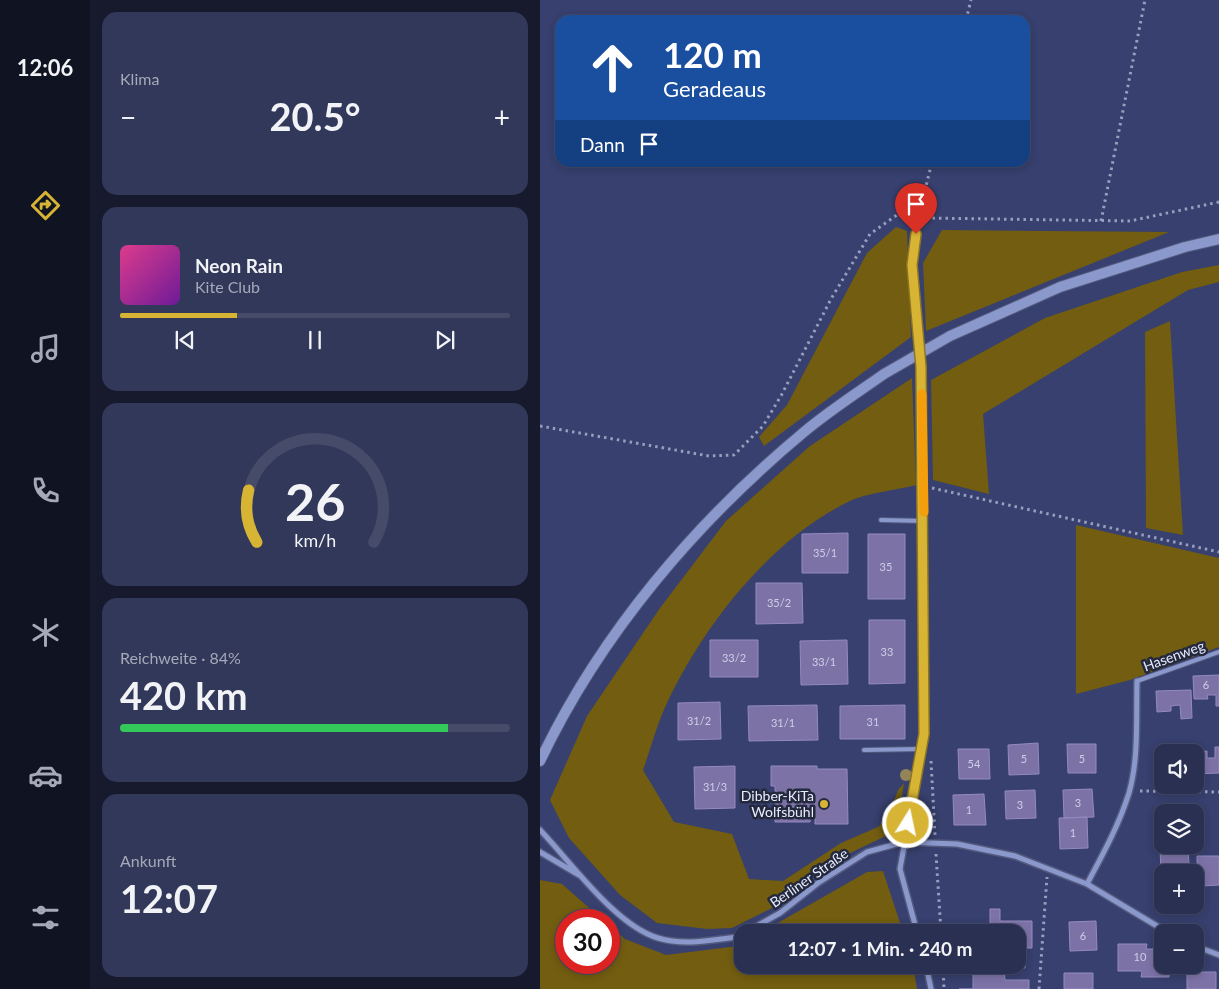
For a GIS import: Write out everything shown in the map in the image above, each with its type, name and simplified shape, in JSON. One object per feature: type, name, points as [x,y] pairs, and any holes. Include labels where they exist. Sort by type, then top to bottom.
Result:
[{"type":"main road","points":[[540,761],[556,728],[602,652],[660,575],[710,517],[805,431],[884,374],[950,336],[1060,287],[1184,247],[1219,239]]},
{"type":"street","points":[[915,924],[900,869],[924,734],[924,521]]},
{"type":"street","points":[[1087,884],[1117,828],[1129,791],[1135,758],[1137,681]]},
{"type":"street","points":[[540,830],[632,926],[658,938],[690,943],[734,937]]},
{"type":"street","name":"Berliner Straße","points":[[760,924],[780,913],[818,883],[867,852],[904,842],[957,844],[1015,856],[1087,884],[1154,925]]},
{"type":"street","points":[[540,852],[584,877]]},
{"type":"street","points":[[540,857],[546,856]]},
{"type":"street","points":[[1204,949],[1219,955]]},
{"type":"street","points":[[928,974],[931,989]]},
{"type":"lane","points":[[881,520],[924,521],[921,367],[912,265],[918,218]]},
{"type":"lane","name":"Hasenweg","points":[[1137,681],[1219,652]]},
{"type":"lane","points":[[864,750],[921,750]]},
{"type":"path","points":[[967,15],[971,0]]},
{"type":"path","points":[[1101,221],[1145,0]]},
{"type":"path","points":[[918,218],[931,167]]},
{"type":"path","points":[[540,426],[709,456],[734,456],[763,426],[773,410],[832,299],[870,234],[897,215],[918,218],[1130,221],[1219,202]]},
{"type":"path","points":[[924,486],[1219,552]]},
{"type":"path","points":[[1129,791],[1219,792]]},
{"type":"path","points":[[1039,989],[1048,869]]},
{"type":"path","points":[[943,974],[944,989]]},
{"type":"shaded area","points":[[896,227],[907,231],[911,337],[764,446],[759,437],[787,405],[867,253]]},
{"type":"shaded area","points":[[942,230],[1169,232],[926,331],[923,263]]},
{"type":"shaded area","points":[[1219,265],[1219,282],[1188,290],[983,414],[989,494],[933,480],[931,380],[1045,318],[1182,272]]},
{"type":"shaded area","points":[[1170,321],[1183,535],[1146,528],[1145,332]]},
{"type":"shaded area","points":[[912,378],[916,485],[850,501],[821,517],[793,537],[767,561],[720,614],[682,673],[663,711],[643,770],[674,822],[732,834],[749,879],[783,881],[841,843],[878,827],[888,818],[898,790],[904,783],[898,821],[890,834],[827,864],[774,907],[740,924],[734,924],[732,928],[707,929],[657,923],[620,895],[569,838],[550,800],[587,716],[660,608],[726,521],[810,446]]},
{"type":"shaded area","points":[[1076,525],[1219,558],[1219,647],[1130,680],[1076,694]]},
{"type":"shaded area","points":[[883,871],[900,924],[776,924],[867,872]]},
{"type":"shaded area","points":[[540,880],[562,884],[590,909],[555,909],[555,974],[620,974],[620,935],[625,939],[666,955],[734,946],[734,974],[914,974],[917,989],[540,989]]},
{"type":"building","points":[[848,533],[848,573],[802,573],[802,534]]},
{"type":"building","points":[[868,534],[905,534],[905,599],[868,599]]},
{"type":"building","points":[[756,583],[802,583],[803,623],[756,624]]},
{"type":"building","points":[[869,620],[905,620],[905,683],[869,684]]},
{"type":"building","points":[[710,640],[758,640],[758,677],[710,677]]},
{"type":"building","points":[[847,640],[848,684],[801,685],[800,641]]},
{"type":"building","points":[[1219,675],[1219,706],[1216,706],[1216,695],[1207,695],[1208,699],[1194,699],[1193,676]]},
{"type":"building","points":[[1191,690],[1192,718],[1181,719],[1180,705],[1171,706],[1171,711],[1157,712],[1156,691]]},
{"type":"building","points":[[720,702],[721,739],[678,740],[678,703]]},
{"type":"building","points":[[817,705],[818,740],[749,741],[748,706]]},
{"type":"building","points":[[905,705],[905,739],[840,739],[840,706]]},
{"type":"building","points":[[1038,743],[1039,774],[1009,775],[1008,745]]},
{"type":"building","points":[[1067,744],[1096,744],[1096,773],[1068,773]]},
{"type":"building","points":[[1215,747],[1219,747],[1219,773],[1204,774],[1204,751],[1207,751],[1207,758],[1215,758]]},
{"type":"building","points":[[958,749],[989,749],[990,779],[959,779]]},
{"type":"building","points":[[735,766],[735,808],[695,809],[694,767]]},
{"type":"building","points":[[771,766],[817,766],[817,769],[847,769],[848,824],[815,824],[815,817],[810,816],[810,822],[775,822],[775,786],[771,786]]},
{"type":"building","points":[[1092,789],[1094,817],[1064,818],[1063,790]]},
{"type":"building","points":[[1035,790],[1036,818],[1006,819],[1005,791]]},
{"type":"building","points":[[984,794],[986,825],[954,825],[953,795]]},
{"type":"building","points":[[1087,817],[1088,848],[1060,849],[1059,818]]},
{"type":"building","points":[[1160,854],[1188,854],[1189,864],[1161,864]]},
{"type":"building","points":[[1197,856],[1219,856],[1219,885],[1204,886],[1204,864],[1197,864]]},
{"type":"building","points":[[990,909],[1000,909],[1000,921],[1032,921],[1032,948],[1026,948],[1026,924],[990,924]]},
{"type":"building","points":[[1096,921],[1097,950],[1070,951],[1069,922]]},
{"type":"building","points":[[1118,944],[1147,944],[1146,949],[1154,949],[1154,974],[1169,974],[1169,977],[1141,977],[1142,971],[1118,971]]},
{"type":"building","points":[[1216,972],[1216,989],[1187,989],[1187,974]]},
{"type":"building","points":[[1064,973],[1093,973],[1093,989],[1064,989]]},
{"type":"building","points":[[973,974],[1004,974],[1005,980],[1029,980],[1029,989],[973,989]]},
{"type":"slow traffic","points":[[922,394],[924,512]]},
{"type":"place","name":"Dibber-KiTa Wolfsbühl","points":[[824,804]]},
{"type":"route","points":[[908,823],[924,734],[924,486],[921,367],[912,265],[916,234]]}]
